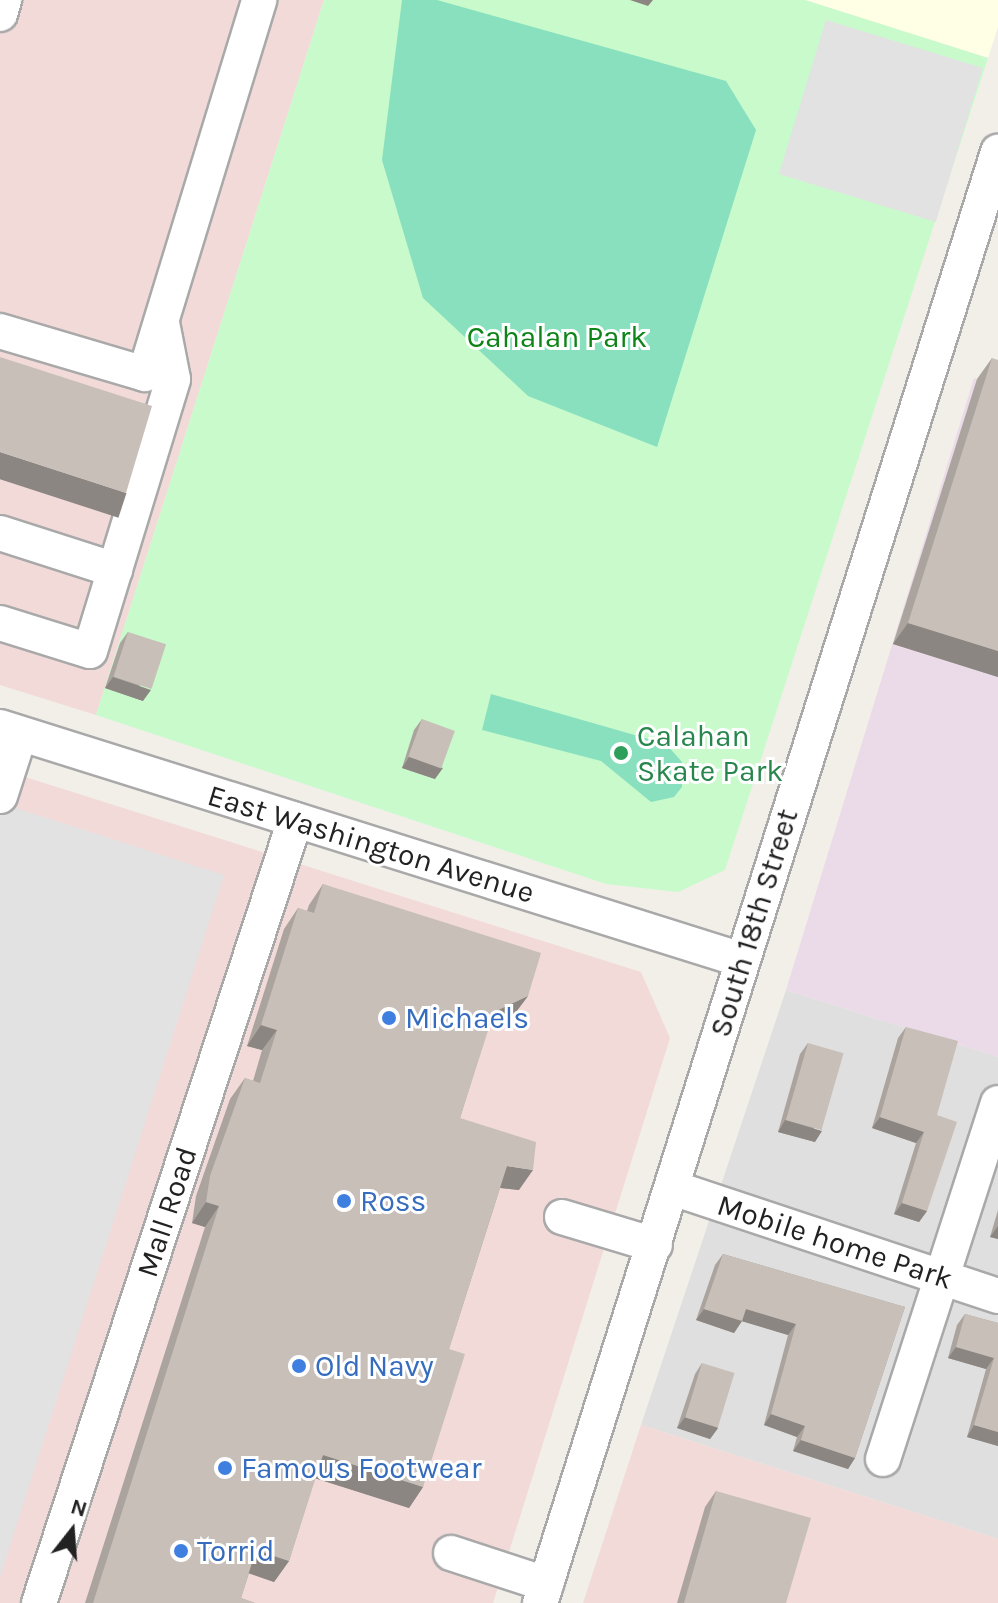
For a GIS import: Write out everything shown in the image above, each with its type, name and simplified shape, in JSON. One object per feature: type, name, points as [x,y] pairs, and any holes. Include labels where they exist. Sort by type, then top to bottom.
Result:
[{"type":"street","points":[[0,14],[4,0]]},
{"type":"street","points":[[0,331],[145,374],[259,0]]},
{"type":"street","name":"South 18th Street","points":[[543,1593],[998,152]]},
{"type":"street","points":[[0,623],[90,651],[173,379],[161,321]]},
{"type":"street","points":[[0,533],[115,570]]},
{"type":"street","points":[[0,796],[10,730]]},
{"type":"street","name":"East Washington Avenue","points":[[10,730],[742,960]]},
{"type":"street","name":"Mall Road","points":[[39,1603],[295,820]]},
{"type":"street","points":[[883,1459],[998,1103]]},
{"type":"street","name":"Mobile home Park","points":[[673,1188],[998,1296]]},
{"type":"street","points":[[562,1217],[655,1245]]},
{"type":"street","points":[[451,1553],[543,1593]]},
{"type":"shaded area","points":[[0,0],[324,0],[96,715],[0,685]]},
{"type":"shaded area","points":[[805,0],[998,0],[998,27],[988,58]]},
{"type":"shaded area","points":[[826,20],[983,68],[936,222],[779,174]]},
{"type":"shaded area","points":[[974,378],[998,386],[998,1057],[786,990]]},
{"type":"shaded area","points":[[0,769],[641,972],[670,1038],[493,1603],[0,1603]]},
{"type":"shaded area","points":[[0,803],[224,875],[0,1577]]},
{"type":"shaded area","points":[[786,990],[998,1057],[998,1539],[641,1425]]},
{"type":"shaded area","points":[[641,1425],[998,1539],[998,1603],[583,1603]]},
{"type":"green space","name":"Cahalan Park","points":[[324,0],[805,0],[988,58],[725,870],[678,892],[606,884],[96,715]]},
{"type":"green space","points":[[402,0],[437,0],[726,81],[756,130],[657,447],[528,396],[423,298],[382,160]]},
{"type":"green space","name":"Calahan Skate Park","points":[[491,694],[666,744],[682,762],[682,787],[674,797],[651,802],[601,761],[482,730]]},
{"type":"building","points":[[0,357],[152,406],[126,493],[0,452]]},
{"type":"building","points":[[992,358],[998,360],[998,651],[908,623]]},
{"type":"building","points":[[128,632],[166,644],[152,689],[113,677]]},
{"type":"building","points":[[422,719],[455,731],[441,769],[408,757]]},
{"type":"building","points":[[323,884],[541,953],[528,996],[494,1012],[460,1118],[536,1142],[533,1170],[507,1166],[449,1349],[465,1354],[423,1487],[323,1455],[289,1561],[256,1550],[241,1598],[255,1603],[93,1603],[219,1206],[206,1202],[210,1176],[245,1078],[260,1083],[277,1030],[261,1025],[298,908],[314,913]]},
{"type":"building","points":[[906,1027],[958,1041],[937,1115],[957,1122],[927,1211],[902,1203],[924,1132],[880,1117]]},
{"type":"building","points":[[808,1043],[844,1053],[822,1130],[786,1120]]},
{"type":"building","points":[[723,1254],[905,1307],[855,1458],[801,1440],[805,1426],[771,1414],[796,1324],[746,1309],[742,1321],[704,1309]]},
{"type":"building","points":[[965,1314],[998,1323],[998,1432],[974,1425],[994,1358],[956,1347]]},
{"type":"building","points":[[702,1363],[735,1373],[718,1427],[685,1418]]},
{"type":"building","points":[[716,1491],[811,1518],[786,1603],[684,1603]]},
{"type":"place","name":"Calahan Skate Park","points":[[621,753]]},
{"type":"place","name":"Michaels","points":[[389,1018]]},
{"type":"place","name":"Ross","points":[[344,1201]]},
{"type":"place","name":"Old Navy","points":[[299,1366]]},
{"type":"place","name":"Famous Footwear","points":[[225,1468]]},
{"type":"place","name":"Torrid","points":[[181,1551]]}]
